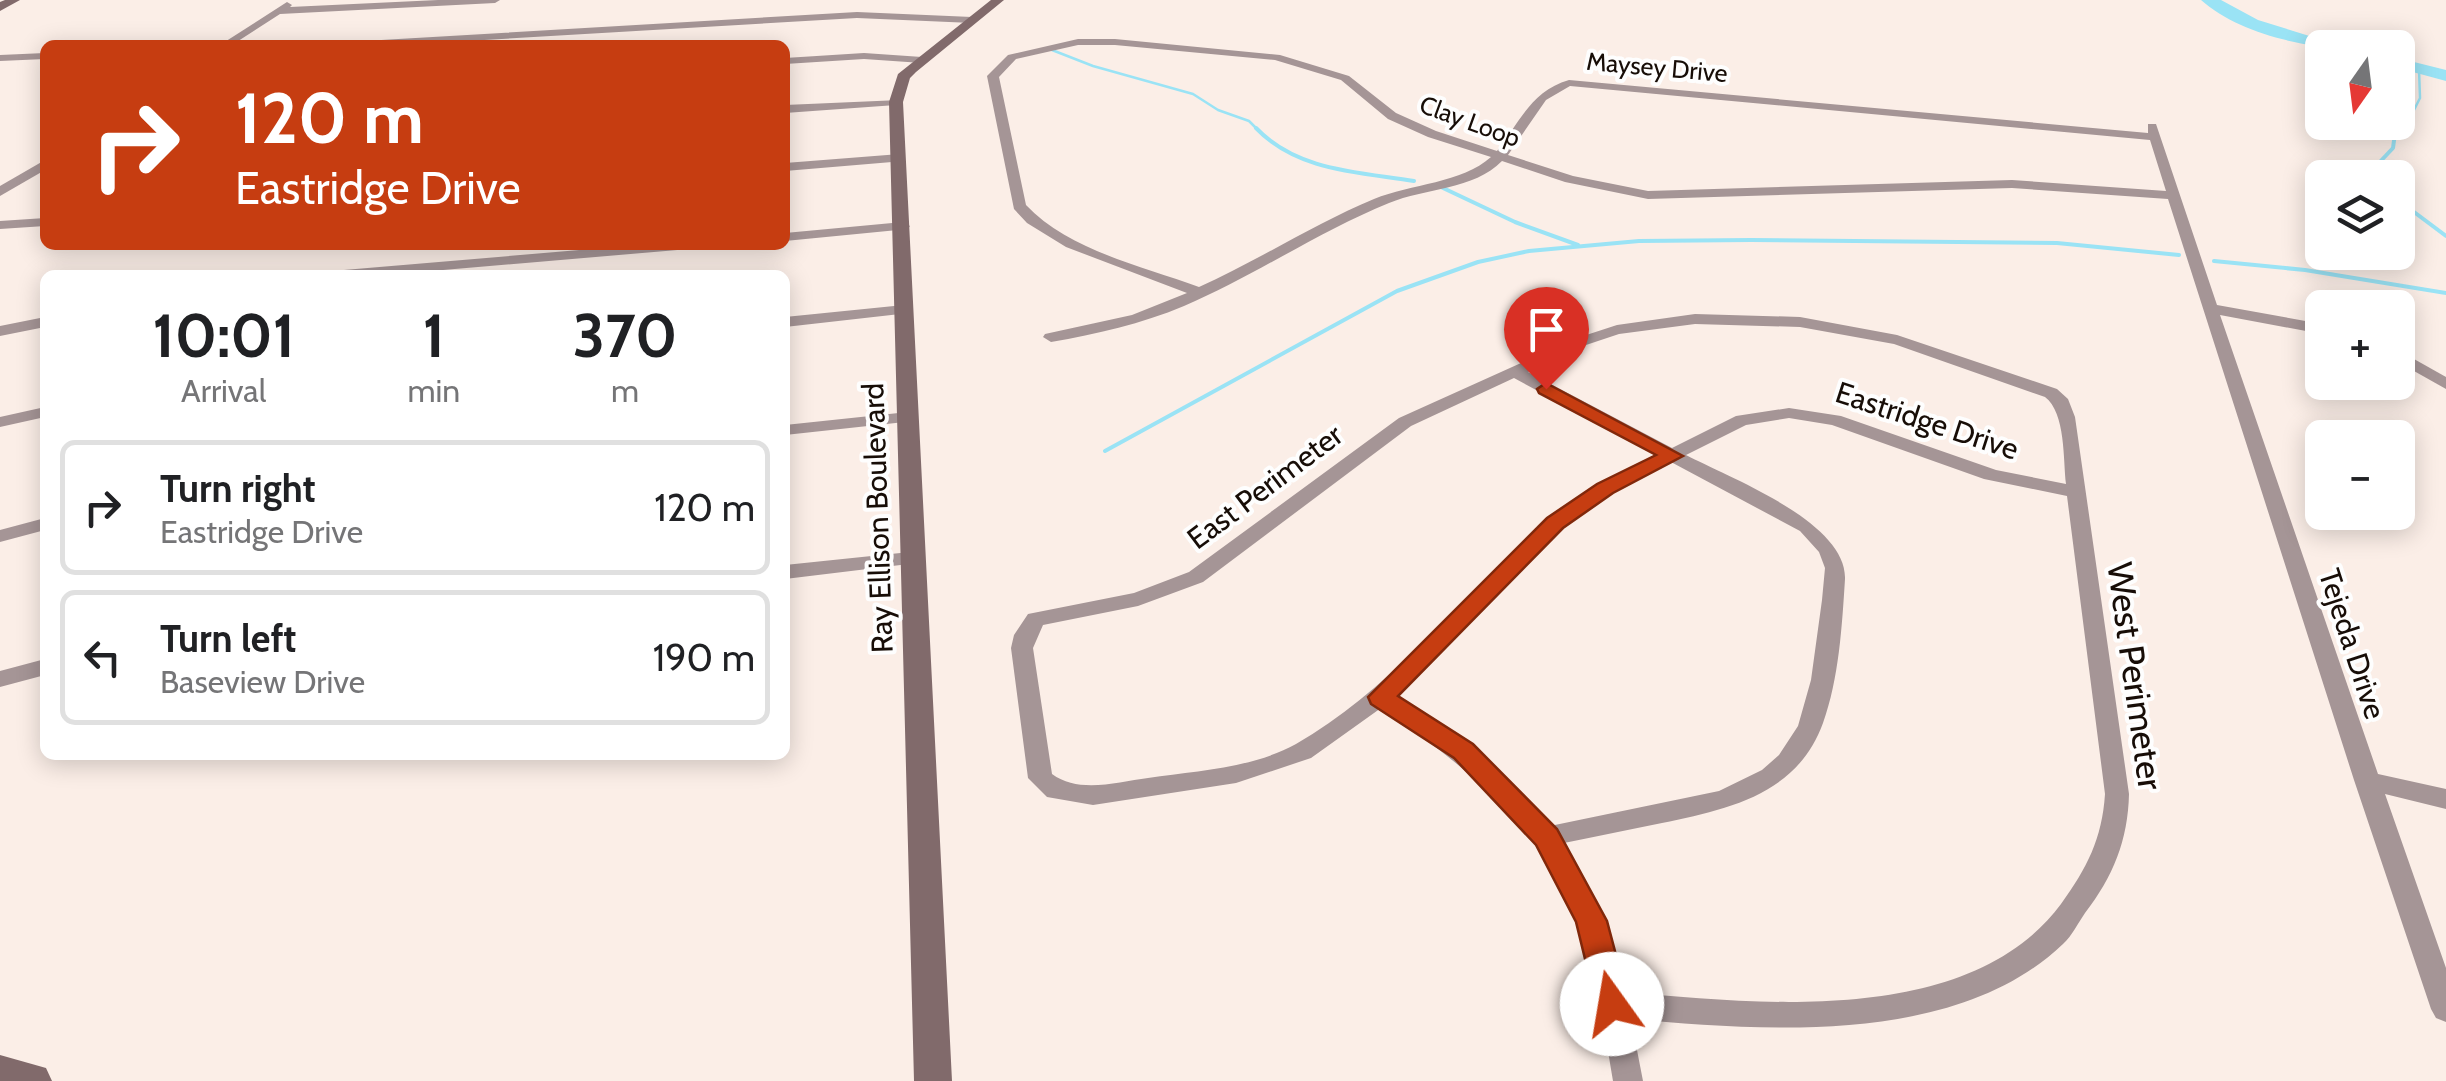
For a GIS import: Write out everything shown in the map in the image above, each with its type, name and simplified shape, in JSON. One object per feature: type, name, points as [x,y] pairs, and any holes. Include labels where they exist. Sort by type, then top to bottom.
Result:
[{"type":"street","points":[[0,7],[14,0]]},
{"type":"street","points":[[234,40],[295,0]]},
{"type":"street","points":[[278,11],[495,0]]},
{"type":"street","points":[[790,109],[896,102],[904,77],[998,0]]},
{"type":"street","points":[[432,40],[857,15],[972,20]]},
{"type":"street","name":"Clay Loop","points":[[1200,293],[1060,239],[1020,206],[993,76],[999,66],[1037,49],[1091,42],[1276,57],[1344,78],[1392,116],[1500,156],[1601,187],[1648,195],[2029,184],[2172,196]]},
{"type":"street","points":[[0,58],[40,56]]},
{"type":"street","points":[[790,61],[864,56],[922,60]]},
{"type":"street","name":"Maysey Drive","points":[[1051,337],[1116,328],[1200,293],[1366,208],[1428,185],[1478,174],[1500,156],[1546,91],[1578,82],[2152,131]]},
{"type":"street","name":"Ray Ellison Boulevard","points":[[896,102],[903,226],[910,558],[933,1081]]},
{"type":"street","name":"Tejeda Drive","points":[[2152,131],[2446,1010]]},
{"type":"street","points":[[790,166],[900,158]]},
{"type":"street","points":[[0,192],[40,167]]},
{"type":"street","points":[[0,225],[40,222]]},
{"type":"street","points":[[790,236],[903,226]]},
{"type":"street","points":[[392,270],[630,250]]},
{"type":"street","points":[[2211,309],[2305,326]]},
{"type":"street","points":[[790,321],[904,310]]},
{"type":"street","name":"East Perimeter","points":[[1381,697],[1324,740],[1277,762],[1236,774],[1077,794],[1056,790],[1040,778],[1022,648],[1030,626],[1050,614],[1138,599],[1196,576],[1404,422],[1617,330],[1722,318],[1800,322],[1883,337],[2032,385]]},
{"type":"street","points":[[0,331],[40,323]]},
{"type":"street","points":[[2415,365],[2446,384]]},
{"type":"street","points":[[1515,372],[1807,527],[1828,550],[1835,568],[1820,703],[1812,729],[1798,750],[1773,774],[1748,792],[1546,837]]},
{"type":"street","name":"West Perimeter","points":[[1612,1004],[1790,1015],[1895,1006],[1935,998],[1981,982],[2054,936],[2104,868],[2117,816],[2066,417],[2058,399],[2032,385]]},
{"type":"street","points":[[0,422],[40,413]]},
{"type":"street","name":"Eastridge Drive","points":[[1381,697],[1555,523],[1605,488],[1742,420],[1789,414],[1853,424],[1991,475],[2074,492]]},
{"type":"street","points":[[790,429],[908,417]]},
{"type":"street","points":[[0,536],[40,525]]},
{"type":"street","points":[[790,571],[910,558]]},
{"type":"street","points":[[0,679],[40,668]]},
{"type":"street","points":[[1381,697],[1464,751],[1546,837],[1591,921],[1628,1081]]},
{"type":"street","points":[[2366,780],[2446,800]]},
{"type":"street","points":[[0,1073],[32,1081]]},
{"type":"waterway","points":[[2209,0],[2252,23],[2305,38]]},
{"type":"waterway","points":[[1052,50],[1093,66],[1193,94],[1256,128]]},
{"type":"waterway","points":[[2415,68],[2446,76]]},
{"type":"waterway","points":[[2415,108],[2420,98],[2419,69]]},
{"type":"waterway","points":[[1256,128],[1272,142],[1309,161],[1350,172],[1414,181]]},
{"type":"waterway","points":[[2382,160],[2393,148],[2394,140]]},
{"type":"waterway","points":[[1443,188],[1515,222],[1578,245]]},
{"type":"waterway","points":[[2415,213],[2446,236]]},
{"type":"waterway","points":[[1105,451],[1397,291],[1478,262],[1529,251],[1639,241],[1751,240],[2057,243],[2179,255]]},
{"type":"waterway","points":[[2214,261],[2305,270],[2446,293]]},
{"type":"route","points":[[1546,389],[1672,456],[1605,488],[1555,523],[1381,697],[1464,751],[1546,837],[1591,921],[1612,1004]]}]
